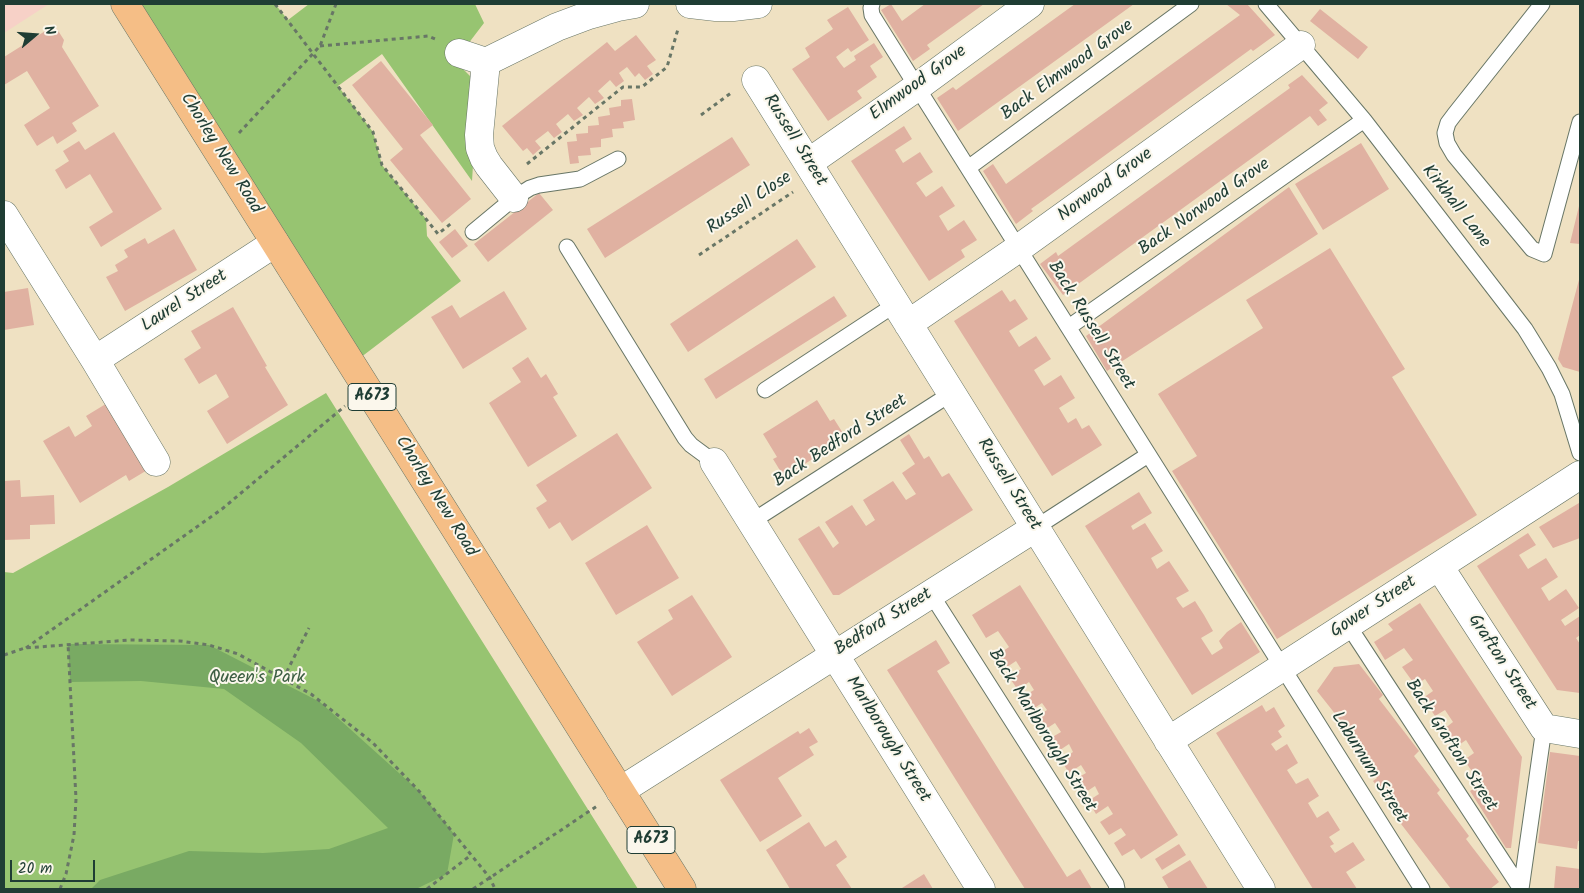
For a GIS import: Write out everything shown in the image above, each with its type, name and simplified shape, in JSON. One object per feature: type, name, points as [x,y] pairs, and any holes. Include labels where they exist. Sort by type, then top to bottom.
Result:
[{"type":"main road","name":"Chorley New Road","points":[[125,4],[682,889]]},
{"type":"street","points":[[459,54],[486,62],[557,27],[589,15],[635,4]]},
{"type":"street","points":[[685,14],[716,7],[758,4]]},
{"type":"street","name":"Elmwood Grove","points":[[812,170],[916,87],[1030,4]]},
{"type":"street","name":"Norwood Grove","points":[[902,314],[1019,248],[1301,45]]},
{"type":"street","points":[[486,62],[480,141],[484,158],[508,190]]},
{"type":"street","name":"Russell Street","points":[[756,80],[1260,889]]},
{"type":"street","points":[[4,215],[95,360],[156,462]]},
{"type":"street","name":"Laurel Street","points":[[95,360],[275,243]]},
{"type":"street","name":"Marlborough Street","points":[[714,462],[981,889]]},
{"type":"street","name":"Gower Street","points":[[1168,741],[1580,475]]},
{"type":"street","name":"Bedford Street","points":[[620,791],[1035,528]]},
{"type":"street","name":"Grafton Street","points":[[1438,566],[1544,728],[1580,734]]},
{"type":"lane","name":"Back Russell Street","points":[[872,4],[870,8],[872,14],[916,87],[1282,667]]},
{"type":"lane","name":"Back Elmwood Grove","points":[[968,168],[1191,4]]},
{"type":"lane","name":"Kirkhall Lane","points":[[1266,4],[1364,120],[1525,329],[1549,368],[1562,394],[1580,453]]},
{"type":"lane","points":[[1542,4],[1454,115],[1448,123],[1445,133],[1447,143],[1454,155],[1532,249],[1544,254],[1580,122]]},
{"type":"lane","name":"Back Norwood Grove","points":[[1068,327],[1364,120]]},
{"type":"lane","points":[[473,232],[508,190],[580,179],[618,159]]},
{"type":"lane","points":[[566,247],[685,438],[691,445],[714,462]]},
{"type":"lane","points":[[765,390],[902,314]]},
{"type":"lane","name":"Back Bedford Street","points":[[751,522],[952,393]]},
{"type":"lane","name":"Bedford Street","points":[[1035,528],[1148,455]]},
{"type":"lane","name":"Back Marlborough Street","points":[[931,594],[1116,884],[1117,889]]},
{"type":"lane","name":"Back Grafton Street","points":[[1348,625],[1521,889]]},
{"type":"lane","name":"Laburnum Street","points":[[1282,667],[1422,889]]},
{"type":"lane","points":[[1521,889],[1544,728]]},
{"type":"path","points":[[275,4],[374,132],[382,165],[438,234],[460,217]]},
{"type":"path","points":[[220,154],[320,46],[336,4]]},
{"type":"path","points":[[508,190],[520,170],[623,87],[642,87],[667,68],[685,14]]},
{"type":"path","points":[[320,46],[428,36],[459,54]]},
{"type":"path","points":[[701,115],[727,96],[756,80]]},
{"type":"path","name":"Russell Close","points":[[699,255],[812,170]]},
{"type":"path","points":[[25,648],[222,509],[366,388]]},
{"type":"path","points":[[283,679],[309,628]]},
{"type":"path","points":[[4,654],[25,648],[130,640],[180,641],[209,645],[238,654],[311,694],[373,743],[419,792],[490,878],[495,889]]},
{"type":"path","points":[[60,889],[66,874],[74,835],[76,799],[68,644]]},
{"type":"path","points":[[473,889],[620,791]]},
{"type":"path","points":[[427,889],[471,855]]},
{"type":"shaded area","points":[[4,4],[49,4],[4,33]]},
{"type":"green space","points":[[127,4],[275,4],[288,20],[309,4],[475,4],[484,23],[455,61],[472,78],[472,181],[382,54],[338,86],[373,132],[382,165],[426,219],[427,236],[461,281],[352,364]]},
{"type":"green space","name":"Queen's Park","points":[[326,393],[638,889],[4,889],[4,572],[13,573],[168,487]]},
{"type":"green space","points":[[68,644],[209,645],[320,702],[419,791],[454,834],[447,874],[416,889],[91,889],[100,880],[189,851],[263,853],[329,849],[388,828],[301,743],[224,689],[141,681],[70,682]]},
{"type":"building","points":[[891,4],[902,21],[925,4],[984,4],[927,45],[930,49],[913,61],[881,10]]},
{"type":"building","points":[[1075,4],[1134,4],[958,131],[937,98],[953,87],[956,90]]},
{"type":"building","points":[[1226,4],[1247,4],[1275,35],[1253,51],[1251,49],[1031,209],[1033,211],[1016,224],[983,171],[993,164],[1006,184],[1240,15]]},
{"type":"building","points":[[848,7],[869,40],[851,52],[848,48],[836,57],[840,63],[844,68],[856,60],[854,56],[874,43],[883,57],[870,66],[877,77],[857,91],[862,98],[828,121],[792,69],[810,57],[805,48],[833,29],[827,20]]},
{"type":"building","points":[[1320,9],[1368,47],[1358,59],[1310,21]]},
{"type":"building","points":[[50,28],[57,29],[64,40],[62,47],[99,106],[72,123],[77,131],[57,144],[53,136],[37,146],[24,125],[50,108],[27,71],[4,85],[4,57]]},
{"type":"building","points":[[636,35],[656,60],[647,66],[653,74],[645,80],[639,73],[635,77],[627,67],[619,73],[624,81],[616,87],[610,80],[598,91],[604,98],[595,104],[589,97],[577,108],[583,115],[574,121],[568,114],[556,124],[562,132],[554,138],[548,131],[535,141],[541,148],[533,155],[527,148],[523,151],[502,126],[607,42],[615,51]]},
{"type":"building","points":[[381,61],[433,125],[420,135],[471,199],[442,223],[390,160],[403,149],[352,85]]},
{"type":"building","points":[[1302,75],[1328,103],[1319,110],[1327,120],[1318,126],[1310,116],[1063,295],[1040,264],[1056,252],[1058,256],[1290,88],[1288,85]]},
{"type":"building","points":[[632,99],[635,120],[623,122],[624,128],[612,129],[613,137],[601,139],[601,147],[590,148],[591,155],[578,156],[579,163],[570,164],[567,142],[577,141],[576,134],[588,133],[588,126],[599,125],[598,117],[610,115],[609,108],[621,106],[621,100]]},
{"type":"building","points":[[904,126],[912,139],[895,150],[903,163],[920,152],[933,172],[916,183],[926,197],[942,186],[955,206],[939,216],[948,231],[964,220],[977,240],[961,250],[965,257],[929,281],[851,161]]},
{"type":"building","points":[[114,132],[162,209],[101,247],[89,227],[113,212],[90,174],[66,189],[55,170],[69,161],[63,151],[79,141],[85,150]]},
{"type":"building","points":[[732,137],[750,165],[605,258],[587,229]]},
{"type":"building","points":[[1361,143],[1389,189],[1323,230],[1295,184]]},
{"type":"building","points":[[1289,187],[1318,234],[1107,371],[1086,336]]},
{"type":"building","points":[[539,193],[553,210],[488,262],[474,244]]},
{"type":"building","points":[[1580,202],[1580,244],[1570,243]]},
{"type":"building","points":[[174,229],[197,270],[125,311],[106,277],[118,271],[115,265],[128,257],[124,250],[145,238],[148,244]]},
{"type":"building","points":[[455,229],[468,246],[452,258],[439,242]]},
{"type":"building","points":[[797,239],[816,267],[688,352],[670,324]]},
{"type":"building","points":[[1330,248],[1405,369],[1392,377],[1477,515],[1277,639],[1172,471],[1197,456],[1158,394],[1263,328],[1246,300]]},
{"type":"building","points":[[1580,276],[1580,372],[1563,367],[1558,359]]},
{"type":"building","points":[[28,288],[34,325],[4,330],[4,292]]},
{"type":"building","points":[[1002,290],[1010,302],[1015,299],[1028,319],[1009,331],[1019,347],[1036,336],[1051,359],[1034,370],[1044,386],[1061,375],[1075,398],[1059,408],[1068,423],[1076,418],[1082,429],[1089,425],[1102,445],[1052,476],[954,321]]},
{"type":"building","points":[[504,291],[527,329],[463,369],[431,317],[452,305],[460,318]]},
{"type":"building","points":[[834,296],[847,316],[716,399],[704,379]]},
{"type":"building","points":[[233,307],[288,405],[227,444],[207,411],[229,397],[226,391],[216,374],[199,384],[184,359],[201,348],[191,331]]},
{"type":"building","points":[[528,357],[541,378],[546,374],[558,394],[553,397],[577,436],[528,467],[489,403],[521,382],[512,368]]},
{"type":"building","points":[[817,400],[830,421],[834,419],[846,438],[784,477],[773,459],[777,457],[763,434]]},
{"type":"building","points":[[109,402],[149,469],[129,481],[126,475],[80,503],[43,441],[69,426],[75,437],[92,426],[86,416]]},
{"type":"building","points":[[617,433],[652,488],[572,541],[560,522],[549,529],[536,508],[547,501],[536,485]]},
{"type":"building","points":[[909,434],[924,459],[929,456],[942,477],[949,473],[973,510],[839,595],[833,595],[798,539],[819,526],[833,548],[839,543],[825,522],[852,505],[866,526],[875,520],[863,500],[893,481],[906,500],[916,494],[902,473],[915,464],[900,440]]},
{"type":"building","points":[[20,480],[21,497],[54,495],[55,524],[30,525],[30,539],[4,540],[4,481]]},
{"type":"building","points":[[1139,492],[1152,513],[1131,526],[1133,530],[1145,523],[1163,551],[1151,558],[1157,569],[1169,561],[1189,591],[1176,598],[1183,608],[1195,601],[1204,615],[1213,631],[1201,638],[1212,655],[1223,648],[1219,641],[1227,632],[1241,622],[1260,652],[1192,695],[1085,526]]},
{"type":"building","points":[[1579,503],[1580,538],[1553,548],[1539,527]]},
{"type":"building","points":[[647,525],[679,578],[616,615],[585,563]]},
{"type":"building","points":[[1528,533],[1536,545],[1519,555],[1528,569],[1546,558],[1558,577],[1541,588],[1549,601],[1566,589],[1579,608],[1561,620],[1565,626],[1580,616],[1580,635],[1576,638],[1580,644],[1580,693],[1557,690],[1477,566]]},
{"type":"building","points":[[1020,585],[1178,835],[1141,859],[1134,849],[1122,856],[1114,843],[1126,835],[1121,828],[1109,835],[1100,822],[1113,814],[1108,806],[1096,814],[1088,801],[1099,794],[1095,786],[1083,794],[1074,780],[1086,773],[1081,765],[1069,773],[1061,760],[1073,752],[1069,744],[1057,752],[1049,739],[1061,732],[1055,723],[1043,731],[1035,718],[1047,710],[1042,703],[1030,711],[1022,697],[1034,690],[1029,682],[1018,690],[1009,677],[1021,669],[1016,661],[1004,669],[996,656],[1009,647],[998,631],[986,638],[972,615]]},
{"type":"building","points":[[692,595],[732,657],[672,696],[637,642],[673,619],[668,610]]},
{"type":"building","points":[[1420,603],[1522,757],[1511,848],[1506,848],[1470,791],[1481,784],[1464,760],[1474,753],[1466,740],[1456,747],[1444,729],[1453,722],[1445,710],[1435,716],[1423,698],[1433,691],[1425,679],[1415,685],[1402,667],[1413,660],[1404,648],[1385,660],[1374,642],[1393,630],[1388,624]]},
{"type":"building","points":[[936,640],[950,663],[937,671],[1067,877],[1080,869],[1092,889],[1025,889],[887,670]]},
{"type":"building","points":[[1359,664],[1383,695],[1379,699],[1419,751],[1414,756],[1440,790],[1437,793],[1469,836],[1466,839],[1499,882],[1490,889],[1451,889],[1398,820],[1401,817],[1373,781],[1377,778],[1336,724],[1340,720],[1317,691],[1334,667]]},
{"type":"building","points":[[1262,705],[1266,712],[1274,707],[1285,726],[1278,731],[1282,737],[1271,744],[1276,751],[1287,744],[1298,763],[1287,770],[1296,784],[1308,778],[1319,796],[1308,803],[1317,818],[1328,811],[1340,830],[1329,837],[1334,844],[1330,846],[1335,853],[1353,842],[1365,860],[1346,872],[1357,889],[1313,889],[1216,733]]},
{"type":"building","points":[[809,728],[818,742],[809,747],[814,755],[778,778],[802,816],[760,842],[720,780],[798,731],[800,734]]},
{"type":"building","points":[[1550,752],[1580,756],[1580,841],[1578,841],[1577,849],[1538,843]]},
{"type":"building","points":[[809,822],[825,847],[836,840],[847,857],[836,865],[852,889],[790,889],[766,850]]},
{"type":"building","points":[[1179,844],[1186,855],[1162,870],[1155,859]]},
{"type":"building","points":[[1190,860],[1208,889],[1169,889],[1162,877]]},
{"type":"building","points":[[1556,866],[1580,869],[1580,889],[1554,889]]},
{"type":"building","points":[[924,874],[933,889],[902,888]]}]
